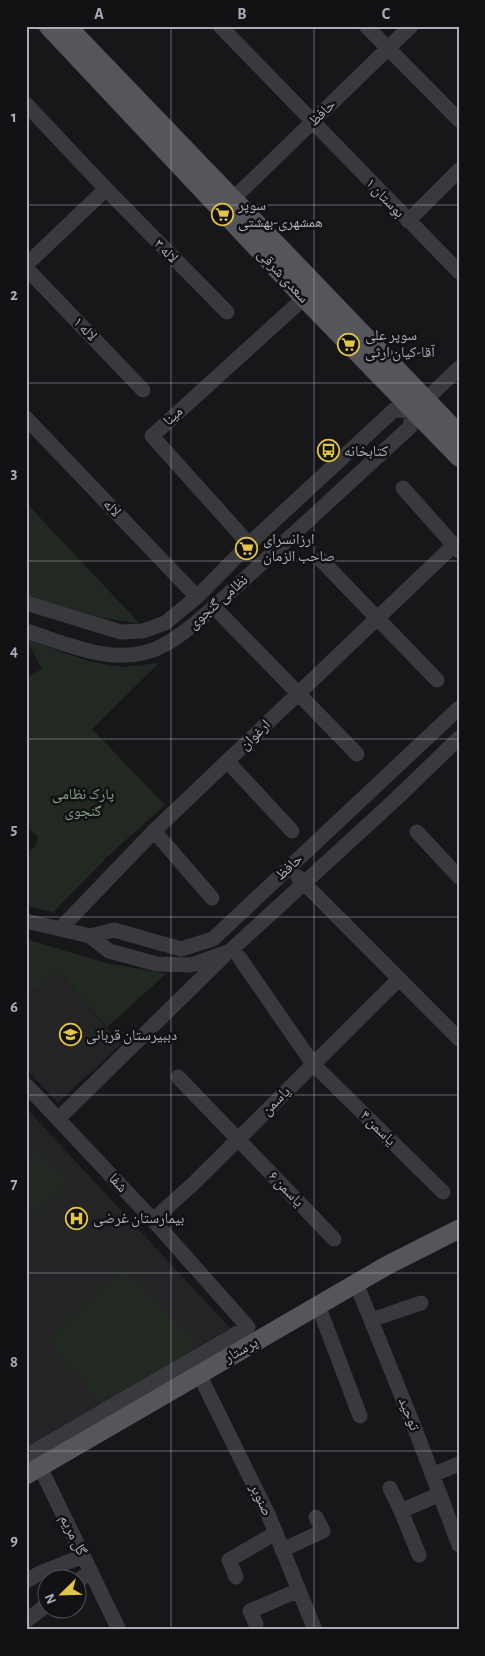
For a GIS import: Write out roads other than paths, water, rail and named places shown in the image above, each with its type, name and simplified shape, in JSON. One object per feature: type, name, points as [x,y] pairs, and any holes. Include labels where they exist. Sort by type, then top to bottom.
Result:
[{"type":"main road","name":"سعدی شرقی","points":[[48,26],[304,298],[419,405],[459,434]]},
{"type":"main road","name":"سعدی شرقی","points":[[67,26],[233,199],[419,405],[459,457]]},
{"type":"main road","name":"پرستار","points":[[31,1466],[199,1374],[386,1266],[459,1229]]},
{"type":"street","name":"بوستان ۱","points":[[220,26],[459,272]]},
{"type":"street","points":[[366,26],[459,120]]},
{"type":"street","name":"حافظ","points":[[233,199],[411,26]]},
{"type":"street","name":"لاله ۳","points":[[26,104],[106,190],[227,312]]},
{"type":"street","points":[[408,221],[459,170]]},
{"type":"street","points":[[26,266],[106,190]]},
{"type":"street","name":"لاله ۱","points":[[26,266],[143,390]]},
{"type":"street","name":"مینا","points":[[249,544],[152,436],[304,298]]},
{"type":"street","points":[[419,405],[459,368]]},
{"type":"street","name":"نظامی گنجوی","points":[[26,603],[121,632],[143,631],[165,623],[197,597],[249,544],[394,410],[419,405]]},
{"type":"street","name":"نظامی گنجوی","points":[[26,631],[106,655],[144,654],[165,645],[214,606],[410,427],[419,405]]},
{"type":"street","name":"لاله","points":[[26,418],[197,597]]},
{"type":"street","points":[[403,488],[456,548]]},
{"type":"street","name":"ارغوان","points":[[60,929],[154,831],[377,618],[456,548]]},
{"type":"street","points":[[321,560],[437,680]]},
{"type":"street","points":[[214,606],[357,754]]},
{"type":"street","name":"حافظ","points":[[90,936],[114,930],[181,949],[213,939],[459,708]]},
{"type":"street","name":"حافظ","points":[[26,921],[90,936],[109,951],[158,964],[191,965],[234,954],[304,882],[459,738]]},
{"type":"street","points":[[227,761],[292,831]]},
{"type":"street","points":[[154,831],[212,898]]},
{"type":"street","points":[[417,832],[459,877]]},
{"type":"street","points":[[287,869],[304,882],[459,1039]]},
{"type":"street","points":[[58,1119],[234,954]]},
{"type":"street","name":"یاسمن ۴","points":[[234,954],[313,1064],[443,1192]]},
{"type":"street","name":"یاسمن","points":[[153,1220],[193,1184],[399,979]]},
{"type":"street","name":"یاسمن ۶","points":[[178,1077],[334,1240]]},
{"type":"street","name":"شفا","points":[[26,1085],[153,1220],[248,1327],[31,1466]]},
{"type":"street","name":"توحید","points":[[356,1283],[459,1545]]},
{"type":"street","points":[[371,1320],[421,1303]]},
{"type":"street","points":[[318,1305],[360,1416]]},
{"type":"street","name":"صنوبر","points":[[199,1374],[268,1514],[314,1630]]},
{"type":"street","points":[[432,1475],[459,1464]]},
{"type":"street","name":"گل مریم","points":[[31,1466],[83,1556],[118,1629]]},
{"type":"street","points":[[390,1488],[419,1555]]},
{"type":"street","points":[[401,1510],[440,1494]]},
{"type":"street","points":[[282,1550],[323,1531],[316,1517]]},
{"type":"street","points":[[236,1577],[229,1560],[276,1533]]},
{"type":"street","points":[[26,1581],[40,1573],[83,1556]]},
{"type":"street","points":[[256,1624],[250,1610],[299,1590]]},
{"type":"street","points":[[26,1621],[38,1612]]},
{"type":"place","name":"سوپر همشهری-بهشتی","points":[[222,214]]},
{"type":"place","name":"سوپر علی آقا-کیان ارثی","points":[[349,344]]},
{"type":"place","name":"کتابخانه","points":[[328,451]]},
{"type":"place","name":"ارزانسرای صاحب الزمان","points":[[247,548]]},
{"type":"place","name":"دببیرستان قربانی","points":[[70,1035]]},
{"type":"place","name":"بیمارستان غرضی","points":[[77,1218]]},
{"type":"park label","name":"پارک نظامی گنجوی","points":[[83,802]]}]
